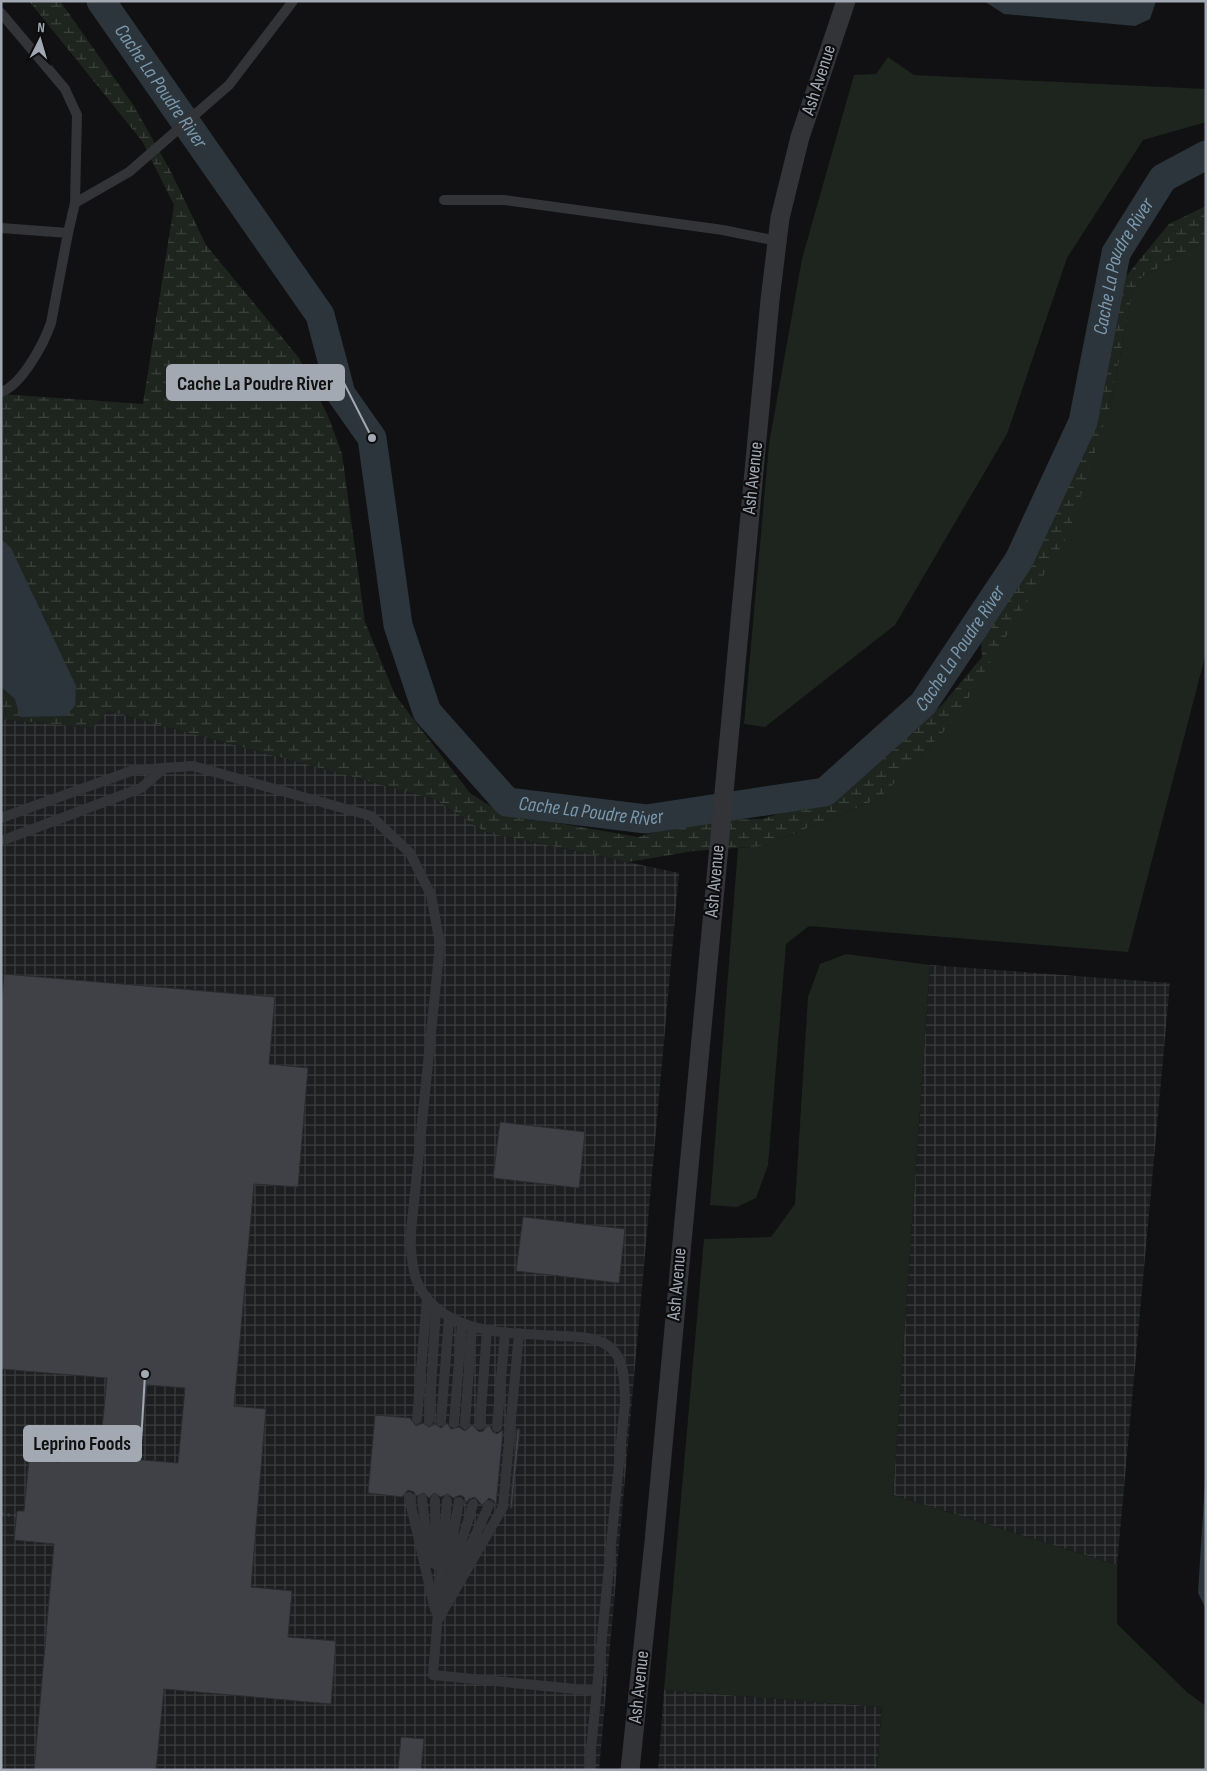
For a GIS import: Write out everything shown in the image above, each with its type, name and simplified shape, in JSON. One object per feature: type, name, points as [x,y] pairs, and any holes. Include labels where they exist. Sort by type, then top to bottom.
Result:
[{"type":"street","name":"Ash Avenue","points":[[630,1770],[654,1542],[729,728],[777,241],[780,218],[800,137],[818,77],[846,1]]},
{"type":"lane","points":[[75,203],[128,172],[229,84],[293,1]]},
{"type":"lane","points":[[1,13],[65,89],[77,115],[75,203],[51,323],[47,336],[17,381],[1,392]]},
{"type":"lane","points":[[444,200],[513,201],[723,230],[777,241]]},
{"type":"lane","points":[[1,228],[68,233]]},
{"type":"lane","points":[[1,818],[134,770],[193,766],[371,816],[410,853],[430,895],[440,944],[410,1242],[416,1279],[426,1297],[436,1309],[449,1318],[472,1327],[487,1330],[587,1337],[611,1348],[624,1370],[624,1402],[589,1770]]},
{"type":"lane","points":[[1,841],[141,788],[164,768]]},
{"type":"lane","points":[[416,1419],[426,1297]]},
{"type":"lane","points":[[429,1420],[436,1309]]},
{"type":"lane","points":[[441,1422],[449,1318]]},
{"type":"lane","points":[[462,1323],[460,1423],[472,1327]]},
{"type":"lane","points":[[480,1425],[487,1330]]},
{"type":"lane","points":[[497,1427],[505,1332]]},
{"type":"lane","points":[[438,1621],[503,1507],[519,1333]]},
{"type":"lane","points":[[409,1497],[438,1621]]},
{"type":"lane","points":[[422,1499],[438,1621]]},
{"type":"lane","points":[[434,1500],[438,1621]]},
{"type":"lane","points":[[446,1501],[433,1675],[596,1691]]},
{"type":"lane","points":[[438,1621],[459,1502]]},
{"type":"lane","points":[[438,1621],[473,1504]]},
{"type":"lane","points":[[438,1621],[474,1536],[490,1505]]},
{"type":"path","points":[[1,1514],[16,1516]]},
{"type":"shaded area","points":[[984,1],[1156,1],[1150,19],[1135,26],[1004,14]]},
{"type":"shaded area","points":[[1,539],[11,548],[76,686],[75,706],[65,716],[20,717],[15,699],[1,687]]},
{"type":"shaded area","points":[[108,711],[435,799],[485,832],[679,873],[599,1770],[1,1770],[1,719],[92,728]]},
{"type":"shaded area","points":[[930,965],[1170,983],[1117,1565],[893,1495]]},
{"type":"shaded area","points":[[1206,1465],[1206,1609],[1198,1593]]},
{"type":"shaded area","points":[[664,1690],[882,1707],[877,1770],[658,1770]]},
{"type":"green space","points":[[29,1],[60,1],[134,106],[171,172],[206,245],[299,358],[328,416],[342,454],[365,622],[395,695],[470,793],[501,813],[638,837],[697,820],[762,819],[846,792],[942,705],[982,657],[981,637],[1030,555],[1091,418],[1118,286],[1169,224],[1206,206],[1206,240],[1142,277],[1133,290],[1110,406],[1068,535],[955,720],[880,798],[764,846],[694,851],[628,862],[485,832],[435,799],[108,711],[92,728],[1,719],[1,687],[15,699],[11,549],[1,539],[1,394],[143,404],[174,205],[142,141]]},
{"type":"green space","points":[[888,57],[914,75],[1206,89],[1206,122],[1143,140],[1067,258],[1007,434],[895,625],[765,727],[744,724],[769,444],[802,259],[854,75],[876,74]]},
{"type":"green space","points":[[1206,240],[1206,653],[1128,952],[809,926],[786,944],[768,1165],[756,1198],[737,1207],[710,1205],[738,848],[764,846],[880,798],[955,720],[1110,406],[1133,290],[1142,277]]},
{"type":"green space","points":[[846,954],[930,965],[893,1495],[1117,1565],[1117,1624],[1188,1693],[1206,1706],[1206,1770],[877,1770],[882,1707],[664,1690],[704,1239],[771,1237],[795,1204],[808,997],[820,964]]},
{"type":"building","points":[[4,974],[275,997],[269,1064],[308,1068],[298,1187],[254,1184],[234,1406],[266,1409],[251,1587],[292,1591],[288,1637],[336,1641],[331,1704],[164,1689],[156,1770],[34,1770],[54,1544],[14,1540],[17,1511],[24,1511],[29,1459],[59,1462],[60,1453],[178,1463],[185,1388],[147,1385],[143,1433],[102,1429],[107,1378],[1,1369],[1,1007]]},
{"type":"building","points":[[500,1122],[585,1132],[579,1188],[493,1178]]},
{"type":"building","points":[[523,1217],[625,1229],[619,1283],[516,1271]]},
{"type":"building","points":[[375,1415],[410,1418],[416,1426],[423,1423],[429,1427],[435,1424],[441,1428],[447,1423],[451,1429],[459,1427],[465,1431],[472,1425],[479,1432],[483,1431],[487,1426],[490,1426],[493,1432],[497,1434],[503,1430],[496,1506],[494,1501],[489,1498],[482,1505],[475,1497],[469,1499],[466,1503],[464,1497],[460,1495],[453,1498],[448,1494],[441,1497],[434,1493],[429,1498],[424,1493],[416,1496],[414,1492],[408,1490],[402,1497],[368,1493]]},
{"type":"building","points":[[517,1429],[520,1429],[512,1508],[510,1508]]},
{"type":"building","points":[[401,1737],[424,1739],[421,1770],[398,1770]]},
{"type":"waterway","name":"Cache La Poudre River","points":[[101,1],[320,315],[341,394],[372,438],[398,625],[427,712],[507,802],[646,819],[825,792],[923,704],[1019,560],[1083,422],[1116,253],[1163,178],[1206,155]]},
{"type":"place","name":"Cache La Poudre River","points":[[372,438]]},
{"type":"place","name":"Leprino Foods","points":[[145,1374]]}]
